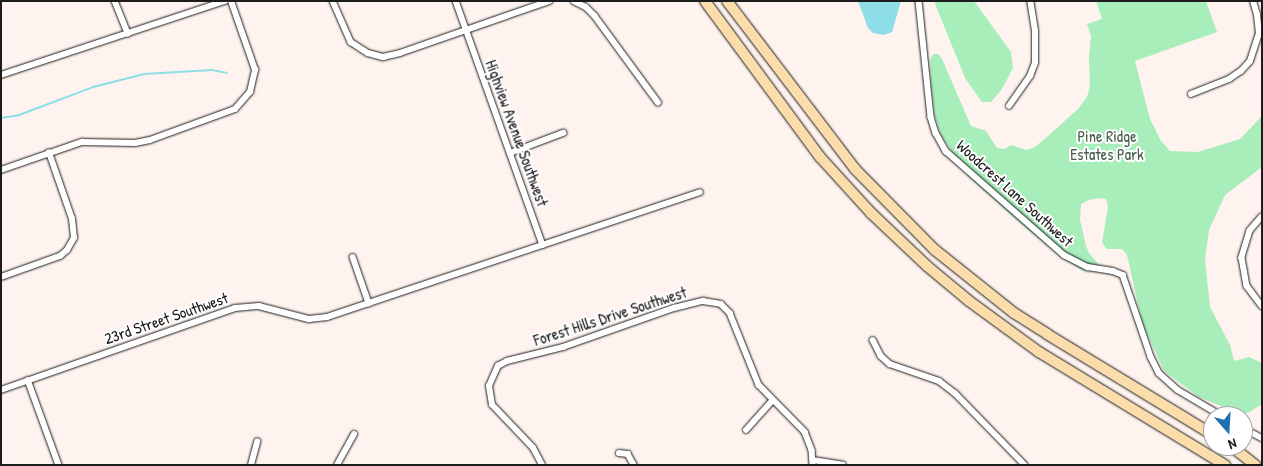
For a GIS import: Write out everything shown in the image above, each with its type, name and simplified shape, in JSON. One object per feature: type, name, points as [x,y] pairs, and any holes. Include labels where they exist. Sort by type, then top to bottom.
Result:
[{"type":"highway","points":[[705,1],[820,156],[871,213],[927,266],[969,301],[1039,352],[1225,465]]},
{"type":"highway","points":[[727,1],[855,169],[935,250],[1014,313],[1203,429]]},
{"type":"highway","points":[[1244,456],[1255,465]]},
{"type":"street","points":[[115,1],[128,33]]},
{"type":"street","points":[[1,75],[225,1]]},
{"type":"street","points":[[1,170],[86,141],[135,143],[150,140],[228,114],[240,106],[250,92],[255,70],[231,1]]},
{"type":"street","points":[[334,1],[351,42],[362,50],[379,56],[396,55],[549,1]]},
{"type":"street","name":"Highview Avenue Southwest","points":[[456,1],[543,245]]},
{"type":"street","points":[[574,1],[586,7],[595,16],[658,102]]},
{"type":"street","name":"Woodcrest Lane Southwest","points":[[919,1],[931,117],[936,133],[946,151],[1064,255],[1088,267],[1124,276],[1151,357],[1159,373],[1178,390],[1205,406]]},
{"type":"street","points":[[1010,106],[1030,76],[1035,63],[1035,31],[1030,1]]},
{"type":"street","points":[[1191,94],[1229,79],[1241,72],[1250,60],[1256,48],[1259,34],[1253,1]]},
{"type":"street","points":[[510,153],[563,133]]},
{"type":"street","points":[[1,277],[60,256],[67,250],[74,238],[72,219],[49,153]]},
{"type":"street","name":"23rd Street Southwest","points":[[1,390],[235,308],[258,306],[309,320],[328,317],[700,192]]},
{"type":"street","points":[[1262,217],[1250,231],[1242,258],[1247,286],[1262,306]]},
{"type":"street","points":[[353,257],[369,303]]},
{"type":"street","name":"Forest Hills Drive Southwest","points":[[542,465],[533,448],[492,405],[489,386],[498,366],[507,361],[563,347],[693,303],[715,302],[730,313],[755,377],[772,401],[796,421],[805,432],[813,462]]},
{"type":"street","points":[[873,340],[881,356],[890,364],[930,377],[955,393],[1025,465]]},
{"type":"street","points":[[28,380],[59,465]]},
{"type":"street","points":[[746,430],[772,401]]},
{"type":"street","points":[[337,465],[354,434]]},
{"type":"street","points":[[252,465],[257,442]]},
{"type":"street","points":[[619,453],[625,453],[630,456],[634,465]]},
{"type":"street","points":[[813,462],[843,465]]},
{"type":"green space","points":[[934,1],[974,1],[1011,52],[1013,68],[1002,89],[991,102],[982,102],[965,78]]},
{"type":"green space","name":"Pine Ridge Estates Park","points":[[1096,1],[1206,1],[1217,32],[1135,61],[1150,119],[1161,141],[1170,151],[1198,152],[1240,139],[1262,116],[1262,167],[1225,195],[1209,230],[1205,260],[1210,307],[1230,345],[1234,361],[1249,357],[1262,363],[1262,404],[1253,410],[1253,406],[1221,406],[1199,397],[1164,371],[1142,322],[1127,255],[1122,249],[1107,249],[1102,243],[1108,206],[1106,199],[1089,200],[1081,204],[1080,220],[1086,246],[1089,253],[1100,266],[1099,271],[1083,271],[1060,256],[1020,223],[968,176],[941,135],[935,116],[931,86],[930,60],[933,54],[938,54],[942,59],[971,126],[986,131],[997,148],[1004,149],[1012,145],[1026,150],[1035,147],[1047,137],[1078,109],[1087,97],[1090,86],[1089,58],[1091,36],[1087,24],[1102,19]]},
{"type":"water","points":[[858,1],[901,1],[892,32],[884,35],[873,33],[868,28]]},
{"type":"waterway","points":[[1,118],[19,115],[93,87],[144,74],[212,70],[227,73]]}]
